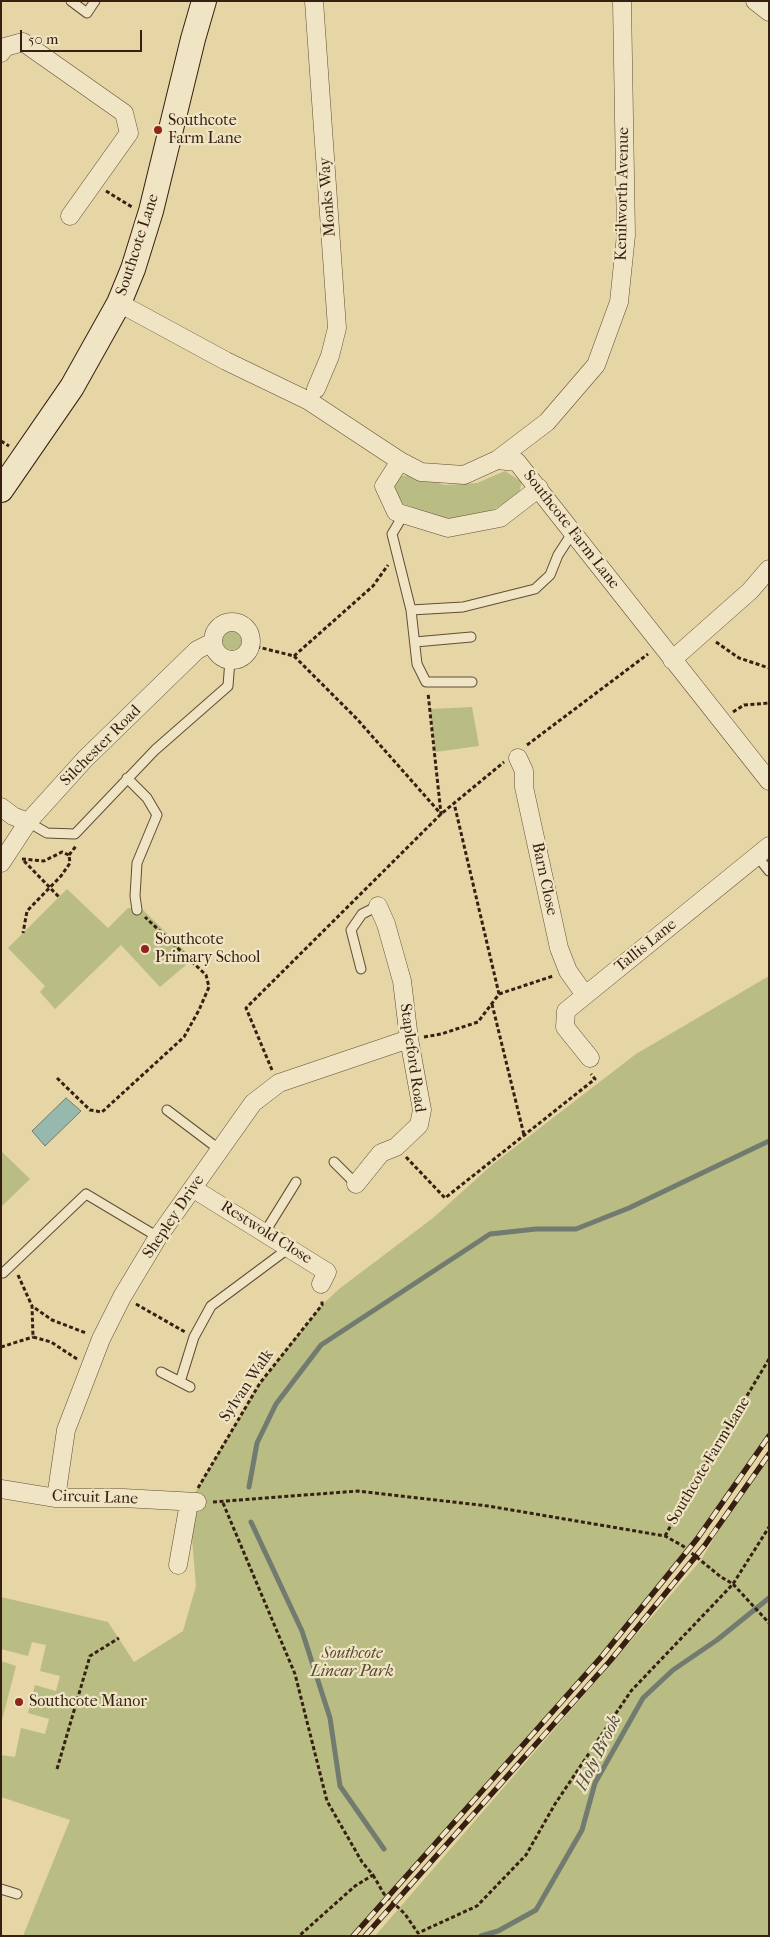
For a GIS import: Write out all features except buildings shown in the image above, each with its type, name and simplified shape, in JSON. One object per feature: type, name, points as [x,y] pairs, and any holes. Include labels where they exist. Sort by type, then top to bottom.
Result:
[{"type":"street","name":"Southcote Lane","points":[[1,490],[72,387],[119,303],[133,269],[151,211],[204,1]]},
{"type":"street","name":"Monks Way","points":[[314,1],[337,328],[330,356],[316,389]]},
{"type":"street","name":"Kenilworth Avenue","points":[[497,460],[547,422],[596,365],[619,302],[626,235],[622,1]]},
{"type":"street","points":[[755,1],[769,12]]},
{"type":"street","points":[[1,53],[6,47],[23,42],[124,113],[129,133],[70,216]]},
{"type":"street","points":[[119,303],[226,361],[309,401],[400,461],[421,472],[464,475],[497,460]]},
{"type":"street","name":"Southcote Farm Lane","points":[[497,460],[518,462],[660,645],[769,781]]},
{"type":"street","points":[[400,461],[384,486],[396,512],[448,528],[500,518],[539,488]]},
{"type":"street","points":[[672,660],[750,591],[769,569]]},
{"type":"street","name":"Silchester Road","points":[[12,858],[28,822],[85,759],[197,650],[213,642],[216,630],[221,626],[232,623],[244,627],[248,632],[250,645]]},
{"type":"street","points":[[213,642],[217,654],[230,660],[245,654],[250,645]]},
{"type":"street","name":"Barn Close","points":[[520,753],[524,771],[524,787],[559,948],[568,971],[585,995]]},
{"type":"street","points":[[1,807],[13,816],[28,822]]},
{"type":"street","name":"Tallis Lane","points":[[590,1058],[566,1027],[566,1011],[763,851]]},
{"type":"street","name":"Stapleford Road","points":[[356,1184],[381,1152],[396,1147],[419,1125],[422,1110],[409,1039],[402,981],[386,924],[378,906]]},
{"type":"street","name":"Shepley Drive","points":[[56,1498],[66,1430],[101,1339],[122,1297],[158,1237],[194,1189],[253,1103],[278,1083],[409,1039]]},
{"type":"street","name":"Restwold Close","points":[[194,1189],[290,1247],[327,1272],[321,1284]]},
{"type":"street","name":"Circuit Lane","points":[[1,1489],[56,1498],[124,1498],[193,1503]]},
{"type":"street","points":[[178,1565],[193,1503]]},
{"type":"lane","points":[[71,1],[87,13],[95,1]]},
{"type":"lane","points":[[404,514],[392,534],[411,610],[417,664],[426,682],[472,682]]},
{"type":"lane","points":[[411,610],[463,607],[535,589],[550,575],[558,555],[573,532]]},
{"type":"lane","points":[[415,642],[472,637]]},
{"type":"lane","points":[[28,822],[47,833],[75,834],[154,750],[228,686],[230,660]]},
{"type":"lane","points":[[126,778],[147,798],[157,815],[137,863],[135,896],[137,910]]},
{"type":"lane","points":[[763,851],[769,871]]},
{"type":"lane","points":[[361,969],[351,930],[362,914],[378,906]]},
{"type":"lane","points":[[167,1110],[220,1150]]},
{"type":"lane","points":[[334,1162],[356,1184]]},
{"type":"lane","points":[[265,1232],[296,1182]]},
{"type":"lane","points":[[7,1270],[86,1194],[158,1237]]},
{"type":"lane","points":[[180,1382],[194,1337],[211,1306],[290,1247]]},
{"type":"lane","points":[[162,1372],[190,1387]]},
{"type":"lane","points":[[1,1889],[17,1894]]},
{"type":"path","points":[[116,198],[127,205]]},
{"type":"path","points":[[294,656],[374,586],[388,566],[387,558]]},
{"type":"path","points":[[702,634],[727,648],[739,658],[769,668]]},
{"type":"path","points":[[250,645],[294,656],[358,719],[442,814],[426,682]]},
{"type":"path","points":[[520,753],[660,645]]},
{"type":"path","points":[[720,719],[744,705],[769,703]]},
{"type":"path","points":[[454,803],[499,994]]},
{"type":"path","points":[[12,858],[44,861],[62,852],[69,855],[70,863],[61,876],[27,911],[23,933]]},
{"type":"path","points":[[12,858],[59,897]]},
{"type":"path","points":[[57,1078],[90,1110],[102,1112],[184,1037],[199,1010],[209,987],[206,975],[137,910]]},
{"type":"path","points":[[409,1039],[441,1034],[478,1022],[499,994],[528,982],[568,971]]},
{"type":"path","points":[[492,1003],[524,1135]]},
{"type":"path","points":[[396,1147],[445,1198],[595,1079],[584,1065],[590,1058]]},
{"type":"path","points":[[7,1270],[20,1277],[32,1306],[33,1337]]},
{"type":"path","name":"Sylvan Walk","points":[[193,1503],[260,1383],[322,1305],[321,1284]]},
{"type":"path","points":[[122,1297],[194,1337]]},
{"type":"path","points":[[32,1306],[52,1320],[101,1339]]},
{"type":"path","points":[[1,1347],[33,1337],[51,1342],[90,1368]]},
{"type":"path","name":"Southcote Farm Lane","points":[[665,1536],[696,1479],[769,1359]]},
{"type":"path","points":[[193,1503],[223,1503],[274,1496],[358,1491],[488,1506],[665,1536],[683,1546],[732,1584],[746,1596],[769,1623]]},
{"type":"path","points":[[223,1503],[295,1674],[327,1800],[362,1862],[373,1875],[384,1894],[405,1914],[418,1935],[477,1906],[526,1855],[555,1804],[631,1691],[732,1584],[769,1527]]},
{"type":"path","points":[[56,1769],[90,1656],[119,1638]]},
{"type":"path","points":[[298,1936],[355,1886],[373,1875]]},
{"type":"green space","points":[[505,471],[522,482],[518,497],[480,516],[447,519],[398,502],[391,486],[400,476],[412,475],[445,485],[477,483]]},
{"type":"green space","points":[[231,631],[241,638],[242,642],[235,652],[231,653],[221,646],[220,642],[227,632]]},
{"type":"green space","points":[[472,707],[479,746],[435,752],[430,709]]},
{"type":"green space","points":[[67,889],[108,928],[128,908],[142,909],[193,959],[160,987],[121,945],[55,1009],[40,992],[45,986],[8,948]]},
{"type":"green space","name":"Southcote Linear Park","points":[[769,976],[769,1436],[743,1476],[688,1549],[603,1655],[353,1936],[23,1936],[70,1820],[1,1797],[1,1755],[15,1757],[21,1728],[45,1734],[49,1719],[28,1713],[35,1685],[56,1691],[60,1676],[40,1671],[46,1645],[32,1642],[28,1656],[1,1649],[1,1597],[108,1622],[134,1662],[183,1631],[196,1586],[189,1503],[260,1383],[322,1305],[339,1289],[433,1218],[493,1164],[636,1054]]},
{"type":"green space","points":[[1,1151],[30,1179],[1,1207]]},
{"type":"green space","points":[[769,1454],[769,1936],[375,1936],[701,1560],[731,1509]]},
{"type":"green space","points":[[1,1661],[16,1666],[2,1720],[1,1720]]},
{"type":"water","points":[[66,1098],[81,1111],[45,1146],[32,1131]]},
{"type":"waterway","points":[[249,1487],[257,1443],[276,1404],[321,1345],[490,1234],[536,1229],[576,1229],[629,1208],[769,1141]]},
{"type":"waterway","points":[[251,1522],[302,1631],[330,1718],[340,1786],[384,1849]]},
{"type":"waterway","name":"Holy Brook","points":[[481,1936],[498,1931],[536,1910],[582,1830],[595,1783],[643,1698],[673,1670],[717,1640],[769,1598]]},
{"type":"railway","points":[[353,1936],[603,1655],[697,1539],[769,1436]]},
{"type":"railway","points":[[365,1936],[610,1661],[705,1545],[769,1454]]},
{"type":"place","name":"Southcote Farm Lane","points":[[158,130]]},
{"type":"place","name":"Southcote Primary School","points":[[145,949]]},
{"type":"place","name":"Southcote Manor","points":[[19,1702]]}]
